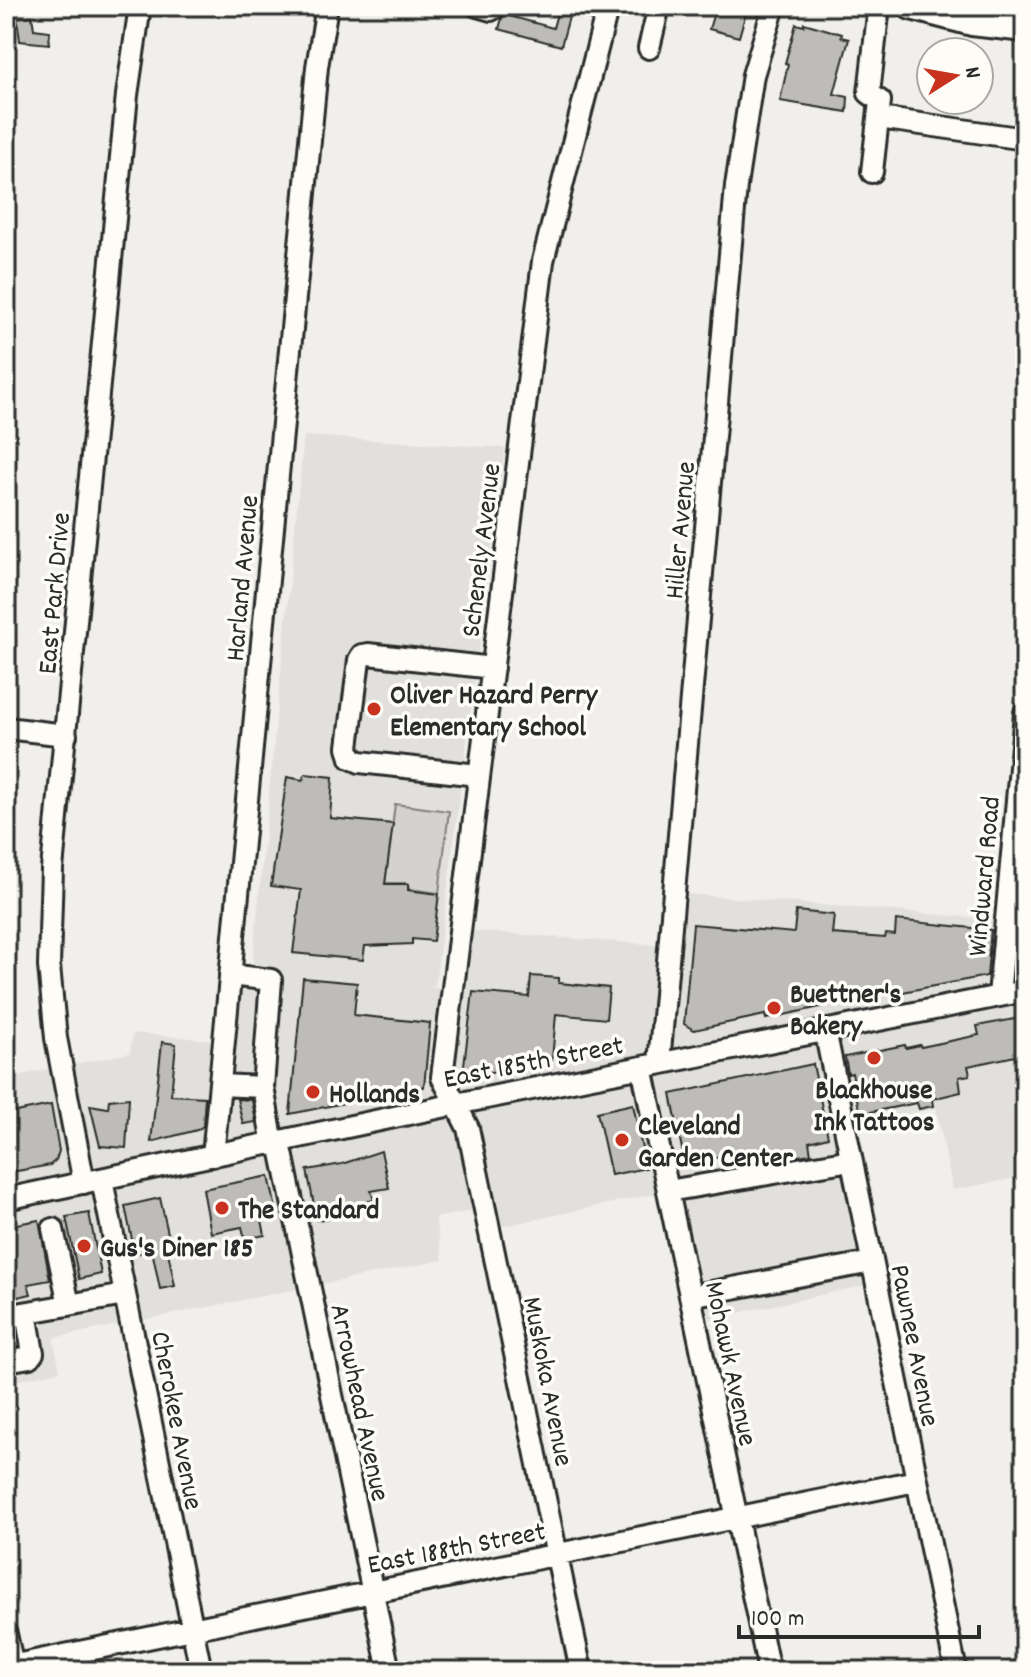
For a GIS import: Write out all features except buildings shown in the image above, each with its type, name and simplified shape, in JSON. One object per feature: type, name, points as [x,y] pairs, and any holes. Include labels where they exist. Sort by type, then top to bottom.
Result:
[{"type":"main road","points":[[911,6],[972,22],[1025,28]]},
{"type":"street","name":"East Park Drive","points":[[93,1182],[56,1038],[49,966],[52,869],[125,110],[140,6]]},
{"type":"street","name":"Harland Avenue","points":[[213,1156],[316,83],[327,6]]},
{"type":"street","points":[[477,6],[491,10],[497,6]]},
{"type":"street","name":"Schenely Avenue","points":[[456,1104],[442,1077],[543,261],[608,6]]},
{"type":"street","points":[[649,48],[659,6]]},
{"type":"street","name":"Hiller Avenue","points":[[651,1065],[736,186],[753,75],[774,6]]},
{"type":"street","points":[[872,172],[880,101],[869,93],[879,6]]},
{"type":"street","points":[[879,118],[1025,139]]},
{"type":"street","points":[[478,775],[360,762],[351,758],[348,747],[359,660],[362,655],[368,654],[493,668]]},
{"type":"street","name":"Windward Road","points":[[999,996],[1018,874],[1025,713]]},
{"type":"street","points":[[6,728],[66,735]]},
{"type":"street","name":"Arrowhead Avenue","points":[[230,975],[271,980],[263,1087],[389,1671]]},
{"type":"street","name":"East 185th Street","points":[[6,1199],[456,1104],[1025,991]]},
{"type":"street","name":"Pawnee Avenue","points":[[825,1030],[956,1671]]},
{"type":"street","name":"Mohawk Avenue","points":[[651,1065],[668,1191],[769,1671]]},
{"type":"street","points":[[220,1085],[263,1087]]},
{"type":"street","name":"Muskoka Avenue","points":[[456,1104],[468,1128],[486,1208],[581,1671]]},
{"type":"street","points":[[668,1191],[851,1160]]},
{"type":"street","name":"Cherokee Avenue","points":[[93,1182],[125,1295],[201,1671]]},
{"type":"street","points":[[53,1229],[69,1305]]},
{"type":"street","points":[[690,1296],[872,1262]]},
{"type":"street","points":[[6,1361],[30,1357],[33,1353],[16,1315],[125,1295]]},
{"type":"street","name":"East 188th Street","points":[[11,1668],[916,1481]]},
{"type":"street","points":[[6,1634],[11,1668]]},
{"type":"shaded area","points":[[304,436],[505,448],[435,986],[429,987],[452,989],[460,930],[669,946],[674,893],[1005,920],[1013,840],[1025,841],[1025,1176],[953,1190],[936,1108],[845,1128],[876,1283],[696,1322],[668,1191],[490,1229],[486,1208],[435,1218],[443,1260],[53,1338],[60,1371],[6,1383],[6,1078],[130,1053],[133,1033],[224,1041],[231,965],[252,967]]},
{"type":"shaded area","points":[[395,804],[449,811],[439,893],[409,889],[408,883],[385,883]]},
{"type":"place","name":"Oliver Hazard Perry Elementary School","points":[[374,709]]},
{"type":"place","name":"Buettner's Bakery","points":[[774,1008]]},
{"type":"place","name":"Blackhouse Ink Tattoos","points":[[874,1058]]},
{"type":"place","name":"Hollands","points":[[313,1092]]},
{"type":"place","name":"Cleveland Garden Center","points":[[622,1140]]},
{"type":"place","name":"The Standard","points":[[222,1208]]},
{"type":"place","name":"Gus's Diner 185","points":[[84,1246]]}]
